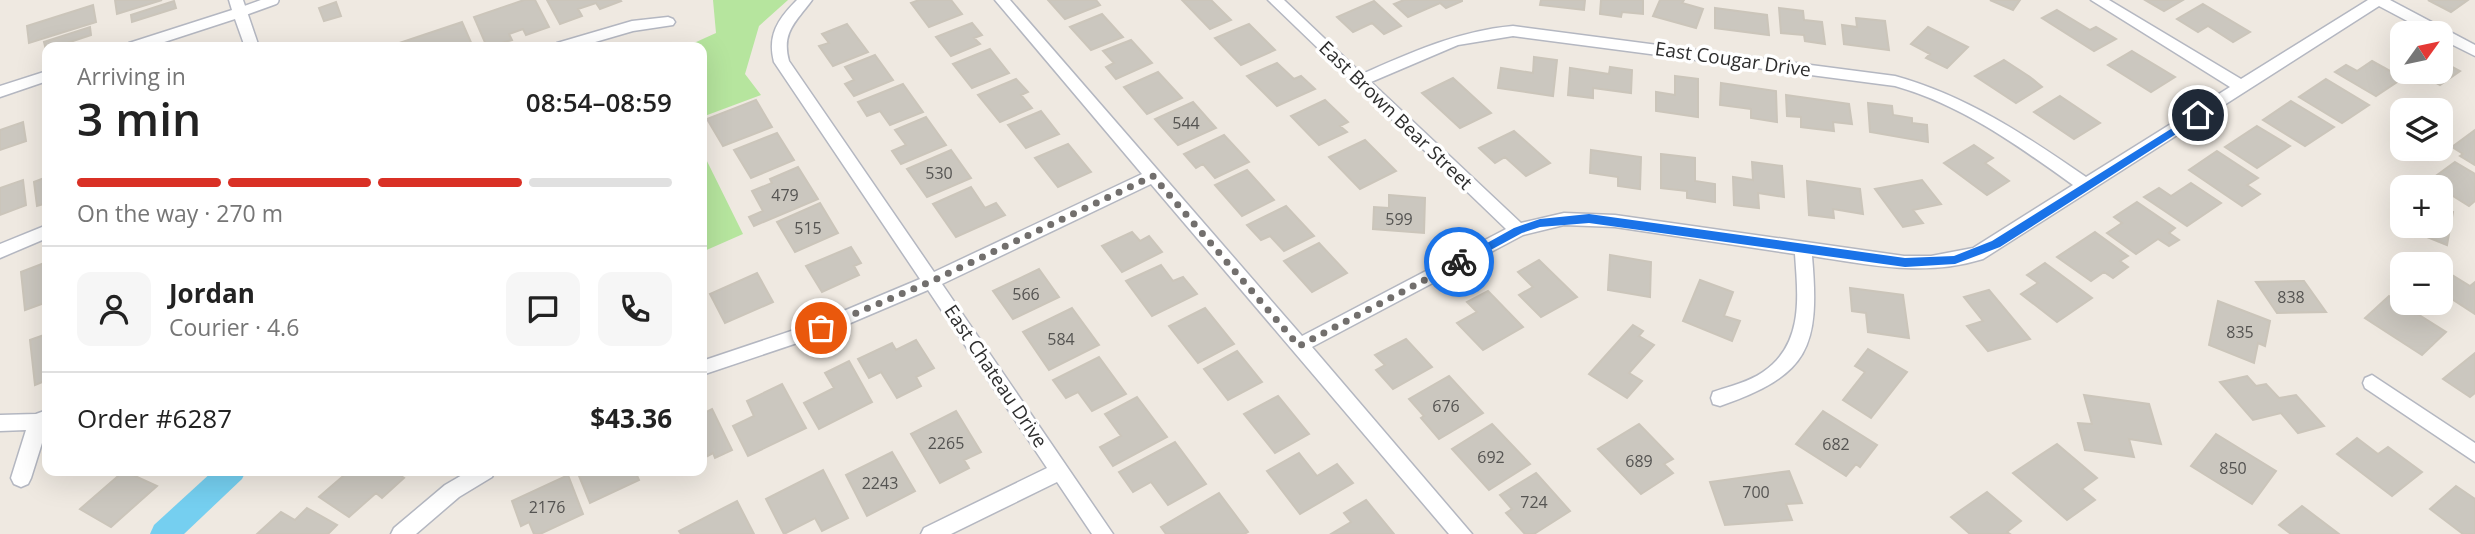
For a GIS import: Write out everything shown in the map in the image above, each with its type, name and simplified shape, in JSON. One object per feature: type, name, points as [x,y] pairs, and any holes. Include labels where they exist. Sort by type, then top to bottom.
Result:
[{"type":"street","name":"East Chateau Drive","points":[[804,0],[784,23],[776,42],[782,62],[1103,534]]},
{"type":"street","points":[[1002,0],[1462,534]]},
{"type":"street","name":"East Brown Bear Street","points":[[1275,0],[1518,230]]},
{"type":"street","points":[[2098,0],[2242,87]]},
{"type":"street","points":[[1299,346],[1518,230],[1540,223],[1589,218],[1905,263],[1955,260],[1996,244],[2379,0],[2475,51]]},
{"type":"street","points":[[147,42],[238,6],[250,42]]},
{"type":"street","points":[[578,42],[621,29],[668,22]]},
{"type":"street","name":"East Cougar Drive","points":[[1360,81],[1450,41],[1470,35],[1513,31],[1895,80],[1968,106],[2087,186]]},
{"type":"street","points":[[0,92],[42,78]]},
{"type":"street","points":[[707,366],[821,328],[932,281],[1153,176]]},
{"type":"street","points":[[0,251],[42,234]]},
{"type":"street","points":[[1720,398],[1770,377],[1787,362],[1800,345],[1806,326],[1807,306],[1803,248]]},
{"type":"street","points":[[2372,383],[2475,454]]},
{"type":"street","points":[[4,424],[42,420]]},
{"type":"street","points":[[21,478],[42,423]]},
{"type":"street","points":[[931,534],[1061,471]]},
{"type":"street","points":[[401,534],[453,491],[477,476]]},
{"type":"lane","points":[[238,6],[274,0]]},
{"type":"green space","points":[[713,0],[788,0],[759,26],[745,74],[761,95],[707,115],[707,42],[696,42],[716,33]]},
{"type":"green space","points":[[707,161],[743,234],[707,250]]},
{"type":"building","points":[[115,0],[162,0],[117,14]]},
{"type":"building","points":[[524,0],[535,0],[549,27],[526,35],[523,29],[509,34],[512,40],[505,42],[485,42],[474,17]]},
{"type":"building","points":[[547,0],[621,1],[600,9],[596,3],[578,9],[582,16],[560,24]]},
{"type":"building","points":[[919,0],[951,0],[962,14],[929,27],[911,3]]},
{"type":"building","points":[[1048,0],[1096,0],[1100,5],[1065,19]]},
{"type":"building","points":[[1182,0],[1211,0],[1231,20],[1210,29]]},
{"type":"building","points":[[1404,0],[1462,1],[1446,8],[1440,3],[1408,17],[1394,4]]},
{"type":"building","points":[[1541,0],[1585,0],[1584,10],[1540,5]]},
{"type":"building","points":[[1601,0],[1643,0],[1643,14],[1622,12],[1621,17],[1600,14]]},
{"type":"building","points":[[1660,0],[1684,0],[1682,3],[1703,9],[1696,28],[1653,16]]},
{"type":"building","points":[[1990,0],[2020,0],[2013,10]]},
{"type":"building","points":[[2145,0],[2183,0],[2164,11]]},
{"type":"building","points":[[2428,0],[2468,0],[2451,12]]},
{"type":"building","points":[[174,1],[176,8],[132,22],[131,15]]},
{"type":"building","points":[[1374,1],[1401,26],[1384,34],[1372,23],[1353,32],[1337,17]]},
{"type":"building","points":[[336,2],[341,16],[324,21],[319,8]]},
{"type":"building","points":[[2203,4],[2250,32],[2233,42],[2208,26],[2198,32],[2177,19]]},
{"type":"building","points":[[93,5],[96,22],[29,43],[27,26]]},
{"type":"building","points":[[1715,8],[1767,15],[1769,35],[1715,28]]},
{"type":"building","points":[[1779,8],[1803,11],[1804,20],[1822,22],[1825,44],[1805,41],[1804,35],[1781,33]]},
{"type":"building","points":[[2057,10],[2090,30],[2096,27],[2116,39],[2094,51],[2042,18]]},
{"type":"building","points":[[1102,14],[1123,37],[1091,50],[1070,27]]},
{"type":"building","points":[[1856,18],[1885,21],[1889,50],[1844,44],[1842,25],[1857,27]]},
{"type":"building","points":[[462,22],[471,42],[402,42]]},
{"type":"building","points":[[972,23],[982,35],[974,38],[980,44],[951,56],[936,37]]},
{"type":"building","points":[[847,24],[868,52],[833,66],[819,46],[829,43],[822,34]]},
{"type":"building","points":[[1249,24],[1275,50],[1241,65],[1215,38]]},
{"type":"building","points":[[90,27],[91,35],[70,42],[44,42]]},
{"type":"building","points":[[1928,27],[1968,47],[1947,68],[1926,58],[1930,54],[1911,44]]},
{"type":"building","points":[[1131,40],[1152,63],[1116,79],[1106,67],[1114,63],[1103,51]]},
{"type":"building","points":[[990,49],[1009,73],[972,88],[953,64]]},
{"type":"building","points":[[2132,51],[2175,77],[2151,92],[2108,65]]},
{"type":"building","points":[[875,55],[893,80],[854,96],[845,84],[854,80],[845,67]]},
{"type":"building","points":[[1534,57],[1557,60],[1553,96],[1498,88],[1501,68],[1533,73]]},
{"type":"building","points":[[2004,60],[2042,87],[2016,103],[1975,76]]},
{"type":"building","points":[[2372,61],[2390,71],[2390,84],[2394,84],[2376,96],[2335,72],[2346,65],[2357,71]]},
{"type":"building","points":[[1277,63],[1294,79],[1301,76],[1315,89],[1277,106],[1247,76]]},
{"type":"building","points":[[1610,67],[1632,70],[1631,93],[1593,88],[1593,98],[1568,95],[1570,68],[1609,74]]},
{"type":"building","points":[[1158,72],[1182,98],[1147,114],[1124,87]]},
{"type":"building","points":[[1675,76],[1698,79],[1698,117],[1656,111],[1656,92],[1675,95]]},
{"type":"building","points":[[1453,78],[1491,113],[1460,128],[1422,93]]},
{"type":"building","points":[[1016,79],[1028,92],[1021,95],[1032,108],[1000,122],[978,95]]},
{"type":"building","points":[[2326,79],[2369,105],[2342,123],[2299,97]]},
{"type":"building","points":[[1721,83],[1776,91],[1777,122],[1751,118],[1751,109],[1720,105]]},
{"type":"building","points":[[903,84],[923,112],[890,125],[880,111],[867,116],[858,102]]},
{"type":"building","points":[[1786,95],[1849,104],[1852,124],[1833,122],[1834,131],[1801,127],[1801,117],[1787,116]]},
{"type":"building","points":[[2060,96],[2100,123],[2074,139],[2034,112]]},
{"type":"building","points":[[756,100],[772,127],[723,146],[707,119]]},
{"type":"building","points":[[1325,100],[1348,122],[1340,126],[1347,132],[1319,145],[1291,116]]},
{"type":"building","points":[[2291,101],[2334,127],[2305,146],[2263,120]]},
{"type":"building","points":[[1193,102],[1216,128],[1178,145],[1155,119]]},
{"type":"building","points":[[1868,103],[1892,106],[1893,115],[1912,118],[1912,123],[1927,125],[1928,142],[1870,132]]},
{"type":"building","points":[[1041,111],[1059,134],[1026,148],[1008,125]]},
{"type":"building","points":[[926,117],[946,145],[901,164],[892,151],[906,145],[895,130]]},
{"type":"building","points":[[23,122],[26,141],[0,150],[0,130]]},
{"type":"building","points":[[2257,126],[2290,146],[2257,168],[2225,147]]},
{"type":"building","points":[[2475,130],[2475,165],[2460,156],[2463,154],[2453,146]]},
{"type":"building","points":[[1514,131],[1550,163],[1526,176],[1505,157],[1495,163],[1479,148]]},
{"type":"building","points":[[777,133],[794,160],[751,178],[734,150]]},
{"type":"building","points":[[1224,135],[1249,162],[1215,178],[1203,164],[1196,168],[1184,154]]},
{"type":"building","points":[[1365,140],[1396,171],[1360,189],[1329,157]]},
{"type":"building","points":[[1068,144],[1091,172],[1058,187],[1035,158]]},
{"type":"building","points":[[1974,145],[1993,158],[1985,163],[2009,181],[1987,195],[1944,163]]},
{"type":"building","points":[[951,150],[971,178],[927,197],[907,169]]},
{"type":"building","points":[[1591,150],[1641,157],[1640,189],[1618,186],[1618,177],[1590,173]]},
{"type":"building","points":[[2217,151],[2258,178],[2247,185],[2260,194],[2242,206],[2189,170]]},
{"type":"building","points":[[1661,154],[1695,158],[1695,181],[1715,184],[1715,202],[1687,198],[1687,191],[1661,188]]},
{"type":"building","points":[[1752,162],[1782,166],[1784,197],[1758,193],[1759,208],[1734,205],[1733,177],[1753,180]]},
{"type":"building","points":[[2455,162],[2475,174],[2475,201],[2469,206],[2453,196],[2453,175],[2437,175]]},
{"type":"building","points":[[798,167],[818,199],[754,226],[749,217],[763,211],[752,191],[772,183],[770,179]]},
{"type":"building","points":[[1247,170],[1274,200],[1242,216],[1215,185]]},
{"type":"building","points":[[42,179],[42,204],[37,206],[34,182]]},
{"type":"building","points":[[23,180],[26,205],[0,215],[0,188]]},
{"type":"building","points":[[1922,180],[1941,204],[1913,210],[1923,223],[1903,227],[1875,189]]},
{"type":"building","points":[[1807,181],[1860,189],[1863,214],[1833,209],[1834,218],[1809,215]]},
{"type":"building","points":[[2191,183],[2221,203],[2187,226],[2144,197],[2159,188],[2171,196]]},
{"type":"building","points":[[971,187],[985,208],[996,203],[1005,215],[956,237],[933,204]]},
{"type":"building","points":[[1389,195],[1425,198],[1424,233],[1373,229],[1374,207],[1389,208]]},
{"type":"building","points":[[2137,202],[2175,228],[2169,233],[2179,240],[2169,246],[2158,239],[2136,254],[2107,233],[2122,223],[2114,217]]},
{"type":"building","points":[[820,203],[838,233],[795,252],[777,222]]},
{"type":"building","points":[[1286,206],[1314,236],[1284,251],[1270,236],[1261,240],[1247,225]]},
{"type":"building","points":[[1132,232],[1140,241],[1149,236],[1162,252],[1122,272],[1102,246]]},
{"type":"building","points":[[2095,232],[2128,256],[2120,261],[2128,267],[2113,278],[2104,272],[2091,281],[2057,257]]},
{"type":"building","points":[[2430,238],[2448,238],[2447,245]]},
{"type":"building","points":[[1319,243],[1347,273],[1312,292],[1284,261]]},
{"type":"building","points":[[851,247],[861,263],[854,266],[859,275],[822,292],[806,266]]},
{"type":"building","points":[[1610,255],[1651,262],[1650,297],[1608,290]]},
{"type":"building","points":[[1539,260],[1577,297],[1541,317],[1519,295],[1533,287],[1518,272]]},
{"type":"building","points":[[2045,263],[2092,298],[2057,322],[2021,294],[2038,283],[2027,275]]},
{"type":"building","points":[[42,264],[42,304],[25,310],[21,272]]},
{"type":"building","points":[[1161,265],[1173,281],[1183,277],[1197,294],[1152,316],[1126,281]]},
{"type":"building","points":[[1039,269],[1059,297],[1013,319],[993,291]]},
{"type":"building","points":[[757,273],[773,302],[725,323],[710,294]]},
{"type":"building","points":[[2453,276],[2470,286],[2475,282],[2475,314],[2453,300]]},
{"type":"building","points":[[1700,280],[1733,292],[1724,316],[1740,321],[1732,341],[1683,321]]},
{"type":"building","points":[[2304,281],[2326,312],[2277,313],[2256,282]]},
{"type":"building","points":[[1850,288],[1903,295],[1909,338],[1868,332],[1866,313],[1852,311]]},
{"type":"building","points":[[1989,290],[2030,339],[1988,351],[1967,326],[1983,321],[1964,297]]},
{"type":"building","points":[[1488,291],[1523,327],[1483,350],[1457,323],[1477,312],[1467,302]]},
{"type":"building","points":[[2389,296],[2390,315],[2419,315],[2446,332],[2422,355],[2365,318]]},
{"type":"building","points":[[2218,301],[2270,321],[2265,346],[2258,343],[2254,363],[2209,345]]},
{"type":"building","points":[[1072,308],[1099,345],[1049,370],[1023,332]]},
{"type":"building","points":[[1205,308],[1234,344],[1198,363],[1169,326]]},
{"type":"building","points":[[1633,325],[1643,331],[1639,336],[1654,345],[1629,373],[1642,381],[1627,398],[1589,374]]},
{"type":"building","points":[[42,336],[42,382],[35,385],[30,340]]},
{"type":"building","points":[[1406,339],[1432,367],[1393,389],[1376,370],[1385,365],[1375,355]]},
{"type":"building","points":[[916,340],[934,368],[916,377],[921,386],[897,398],[881,372],[869,378],[858,359],[892,343],[896,350]]},
{"type":"building","points":[[1868,349],[1907,372],[1871,418],[1843,400],[1865,372],[1855,366]]},
{"type":"building","points":[[1237,351],[1262,382],[1228,400],[1204,369]]},
{"type":"building","points":[[2475,353],[2475,393],[2470,397],[2443,379]]},
{"type":"building","points":[[1099,357],[1126,394],[1092,411],[1078,392],[1066,398],[1053,380]]},
{"type":"building","points":[[849,361],[872,402],[819,429],[804,403],[834,388],[825,373]]},
{"type":"building","points":[[1449,376],[1483,413],[1439,439],[1409,399]]},
{"type":"building","points":[[2247,376],[2256,386],[2266,384],[2279,398],[2296,395],[2324,426],[2298,433],[2281,413],[2253,420],[2220,382]]},
{"type":"building","points":[[782,384],[806,428],[748,456],[733,426],[754,416],[747,401]]},
{"type":"building","points":[[2084,395],[2149,404],[2161,444],[2129,439],[2134,457],[2085,450],[2078,423],[2092,424]]},
{"type":"building","points":[[1278,396],[1309,434],[1275,453],[1244,414]]},
{"type":"building","points":[[1137,397],[1167,437],[1113,466],[1100,447],[1121,436],[1105,414]]},
{"type":"building","points":[[712,409],[732,450],[715,458],[713,453],[707,456],[707,412]]},
{"type":"building","points":[[956,411],[981,452],[964,460],[969,468],[940,483],[911,434]]},
{"type":"building","points":[[1823,411],[1877,445],[1860,467],[1856,464],[1846,476],[1796,444]]},
{"type":"building","points":[[1492,424],[1530,464],[1489,490],[1452,449]]},
{"type":"building","points":[[1639,424],[1673,459],[1664,464],[1673,473],[1641,494],[1598,449]]},
{"type":"building","points":[[2216,434],[2276,471],[2252,504],[2191,466]]},
{"type":"building","points":[[2357,438],[2378,454],[2388,447],[2422,472],[2392,496],[2337,454]]},
{"type":"building","points":[[1175,442],[1206,484],[1168,505],[1151,482],[1133,492],[1119,472]]},
{"type":"building","points":[[2057,444],[2097,478],[2082,489],[2095,500],[2067,520],[2013,473]]},
{"type":"building","points":[[892,452],[915,491],[867,516],[846,475]]},
{"type":"building","points":[[1299,453],[1317,476],[1337,464],[1353,483],[1300,514],[1267,471]]},
{"type":"building","points":[[823,470],[848,518],[822,531],[815,518],[784,534],[766,499]]},
{"type":"building","points":[[1789,471],[1802,503],[1786,504],[1792,520],[1725,525],[1710,482]]},
{"type":"building","points":[[1536,473],[1570,511],[1534,534],[1525,534],[1506,513],[1512,509],[1500,495]]},
{"type":"building","points":[[118,476],[135,476],[157,486],[111,527],[80,509]]},
{"type":"building","points":[[343,476],[404,478],[382,498],[376,493],[349,517],[319,497]]},
{"type":"building","points":[[568,476],[583,514],[540,534],[534,534],[529,522],[521,526],[512,501]]},
{"type":"building","points":[[579,476],[637,476],[639,480],[590,503]]},
{"type":"building","points":[[2456,486],[2475,499],[2475,534],[2463,534],[2430,509]]},
{"type":"building","points":[[1987,492],[2021,521],[2007,532],[2010,534],[1970,534],[1951,517]]},
{"type":"building","points":[[1219,493],[1248,532],[1166,534],[1161,527]]},
{"type":"building","points":[[1366,500],[1394,534],[1331,534],[1351,522],[1344,513]]},
{"type":"building","points":[[737,501],[754,534],[681,534],[679,531]]},
{"type":"building","points":[[2302,506],[2339,534],[2291,534],[2279,525]]},
{"type":"building","points":[[307,508],[337,525],[328,534],[257,534],[281,512],[295,520]]},
{"type":"waterway","points":[[164,534],[227,476]]},
{"type":"way so far","points":[[821,328],[932,281],[1153,176],[1299,346],[1459,262]]},
{"type":"route","points":[[1459,262],[1518,230],[1540,223],[1589,218],[1905,263],[1955,260],[1977,254],[1996,244],[2198,115]]}]
